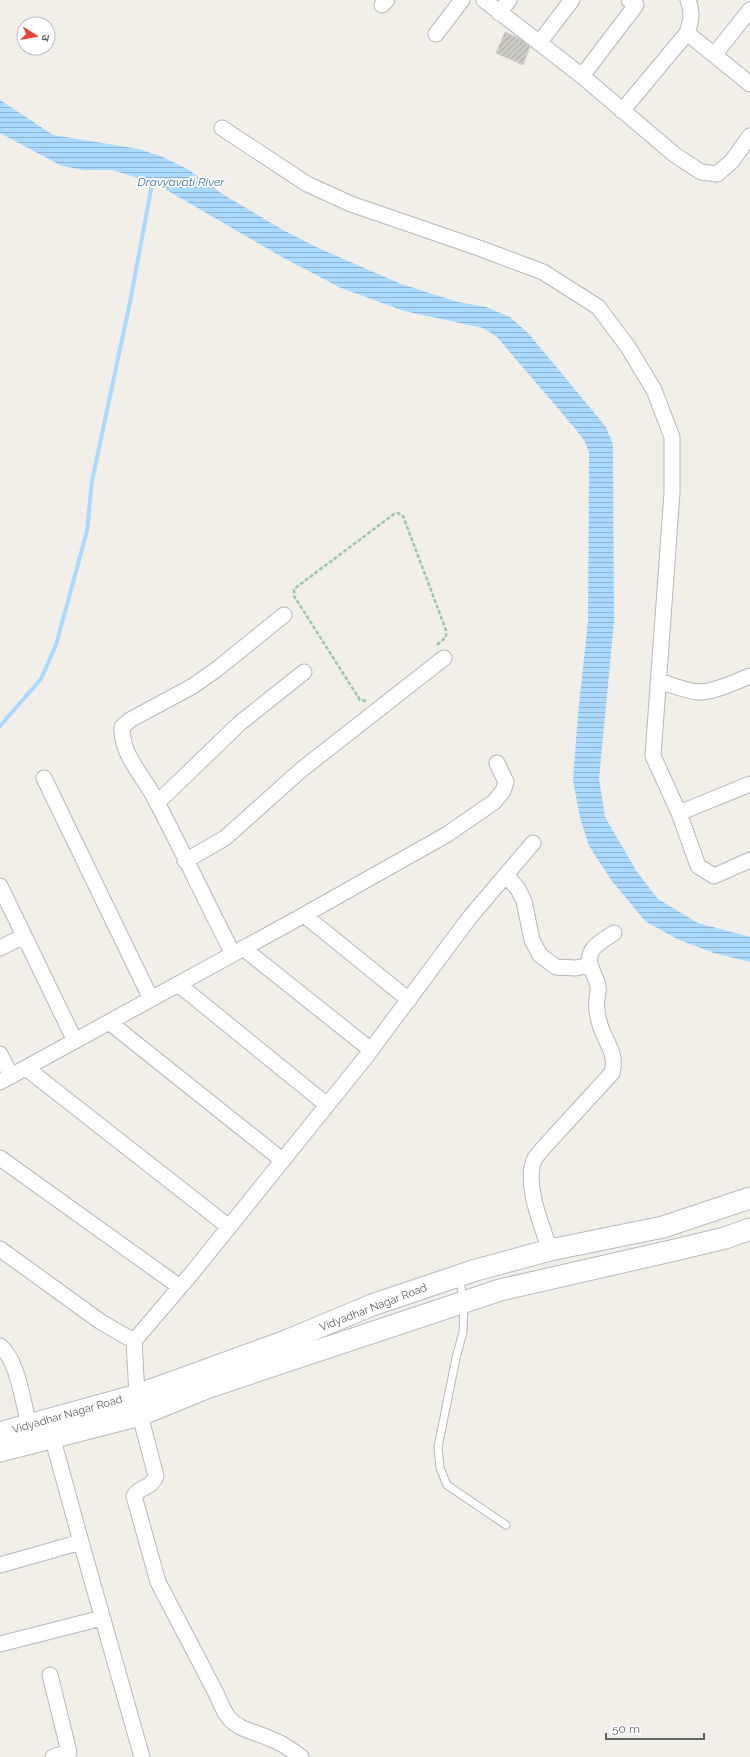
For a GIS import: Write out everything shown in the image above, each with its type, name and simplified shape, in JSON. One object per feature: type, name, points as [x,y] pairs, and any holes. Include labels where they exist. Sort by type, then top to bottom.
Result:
[{"type":"main road","name":"Vidyadhar Nagar Road","points":[[0,1451],[43,1427],[286,1341],[372,1306],[459,1276],[550,1250],[663,1226],[750,1198]]},
{"type":"main road","name":"Vidyadhar Nagar Road","points":[[0,1433],[140,1415],[208,1387],[500,1290],[718,1240],[750,1229]]},
{"type":"street","points":[[436,34],[462,0]]},
{"type":"street","points":[[484,0],[582,76],[675,155],[701,172],[717,174],[732,161],[750,136]]},
{"type":"street","points":[[499,13],[509,0]]},
{"type":"street","points":[[539,44],[572,0]]},
{"type":"street","points":[[582,76],[636,5],[629,0]]},
{"type":"street","points":[[622,111],[687,33],[692,18],[692,8],[688,0]]},
{"type":"street","points":[[714,55],[750,10]]},
{"type":"street","points":[[687,33],[750,84]]},
{"type":"street","points":[[222,128],[307,184],[350,204],[479,248],[542,272],[598,307],[628,347],[654,390],[672,437],[672,493],[654,756],[679,813],[698,866],[714,876],[750,860]]},
{"type":"street","points":[[284,615],[217,669],[193,686],[130,720],[122,727],[122,738],[128,756],[157,803],[185,861],[238,951],[371,1050]]},
{"type":"street","points":[[185,861],[225,838],[301,770],[440,652]]},
{"type":"street","points":[[157,803],[240,723],[304,672]]},
{"type":"street","points":[[659,681],[671,686],[699,692],[725,686],[750,676]]},
{"type":"street","points":[[0,1054],[6,1079],[446,835],[494,802],[503,791],[506,782],[497,763]]},
{"type":"street","points":[[44,778],[151,999]]},
{"type":"street","points":[[679,813],[750,784]]},
{"type":"street","points":[[301,1757],[284,1745],[241,1728],[230,1719],[223,1710],[216,1693],[164,1594],[154,1570],[134,1496],[137,1492],[150,1486],[154,1482],[156,1476],[140,1415],[137,1395],[134,1341],[180,1287],[327,1105],[371,1050],[470,917],[533,843]]},
{"type":"street","points":[[506,875],[518,889],[524,901],[532,940],[540,955],[556,967],[576,968],[590,966]]},
{"type":"street","points":[[0,886],[75,1041]]},
{"type":"street","points":[[304,915],[409,1000]]},
{"type":"street","points":[[550,1250],[534,1201],[531,1172],[535,1159],[545,1146],[612,1073],[614,1064],[613,1055],[599,1023],[597,979],[590,966],[589,955],[593,947],[614,933]]},
{"type":"street","points":[[0,948],[24,936]]},
{"type":"street","points":[[178,984],[327,1105]]},
{"type":"street","points":[[109,1022],[282,1160]]},
{"type":"street","points":[[26,1068],[229,1227]]},
{"type":"street","points":[[0,1158],[180,1287]]},
{"type":"street","points":[[0,1249],[101,1322],[134,1341]]},
{"type":"street","points":[[0,1346],[5,1350],[13,1364],[43,1427],[81,1542],[142,1757]]},
{"type":"street","points":[[0,1565],[81,1542]]},
{"type":"street","points":[[0,1644],[102,1618]]},
{"type":"street","points":[[50,1675],[69,1752],[53,1757]]},
{"type":"lane","points":[[459,1276],[464,1302],[463,1332],[456,1358],[438,1447],[440,1468],[447,1484],[506,1525]]},
{"type":"path","points":[[370,700],[360,700],[294,596],[293,592],[294,589],[394,514],[398,513],[402,516],[446,630],[446,637],[440,652]]},
{"type":"water","name":"Dravyavati River","points":[[0,100],[53,135],[139,149],[163,157],[189,170],[224,195],[283,230],[316,247],[401,284],[458,302],[486,307],[510,317],[529,334],[606,427],[613,445],[614,622],[599,779],[605,817],[637,872],[658,899],[698,923],[750,937],[750,962],[714,953],[677,939],[645,921],[612,881],[589,846],[580,818],[573,780],[578,714],[588,621],[589,452],[584,440],[573,426],[496,336],[483,328],[404,311],[341,288],[282,257],[165,189],[153,179],[138,178],[112,170],[84,170],[62,166],[0,133]]},
{"type":"building","points":[[505,32],[519,38],[530,47],[523,65],[496,53]]},
{"type":"waterway","points":[[0,726],[41,679],[56,645],[87,531],[92,481],[130,302],[153,179]]}]
